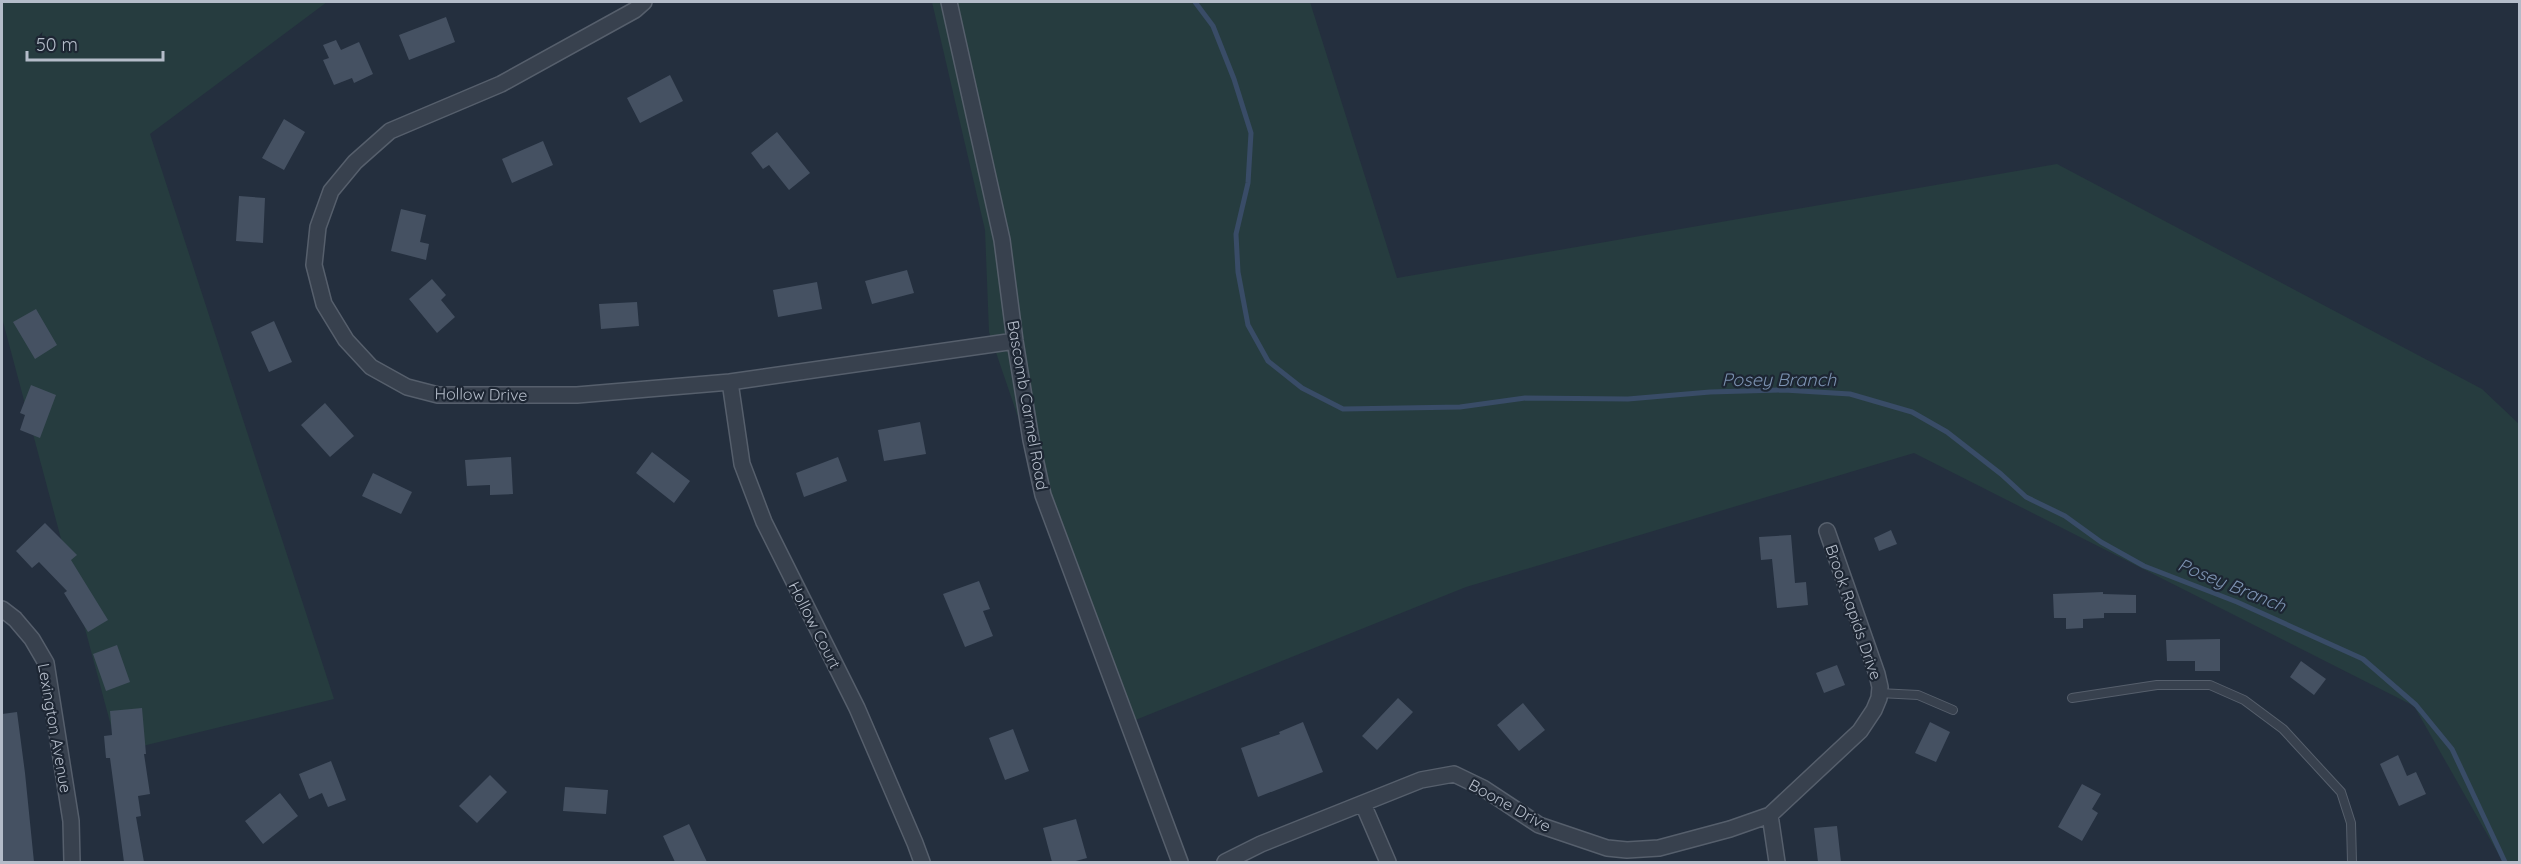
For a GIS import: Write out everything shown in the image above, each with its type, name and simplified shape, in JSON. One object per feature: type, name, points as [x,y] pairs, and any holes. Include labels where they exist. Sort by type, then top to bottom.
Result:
[{"type":"street","name":"Hollow Drive","points":[[644,2],[635,10],[501,84],[390,131],[355,162],[331,191],[318,227],[314,265],[324,304],[346,340],[371,367],[407,387],[438,395],[577,395],[730,382],[1015,341]]},
{"type":"street","name":"Bascomb Carmel Road","points":[[949,2],[1002,240],[1015,341],[1043,495],[1180,862]]},
{"type":"street","name":"Hollow Court","points":[[730,382],[742,464],[764,522],[857,708],[922,862]]},
{"type":"street","name":"Brook Rapids Drive","points":[[1770,815],[1860,731],[1874,710],[1879,693],[1877,674],[1827,531]]},
{"type":"street","name":"Lexington Avenue","points":[[2,609],[15,618],[32,639],[46,663],[70,820],[72,862]]},
{"type":"street","name":"Boone Drive","points":[[1225,862],[1261,844],[1420,780],[1454,774],[1483,788],[1539,825],[1607,848],[1627,850],[1659,848],[1730,829],[1770,815]]},
{"type":"street","points":[[1363,804],[1388,862]]},
{"type":"street","points":[[1770,815],[1777,862]]},
{"type":"lane","points":[[2072,698],[2157,685],[2210,685],[2244,700],[2283,729],[2341,792],[2351,823],[2352,862]]},
{"type":"lane","name":"Brook Rapids Drive","points":[[1879,693],[1918,695],[1953,710]]},
{"type":"green space","points":[[2,2],[327,2],[150,134],[334,699],[118,752],[2,318]]},
{"type":"green space","points":[[932,2],[1310,2],[1397,278],[2057,164],[2482,389],[2519,424],[2519,862],[2503,862],[2414,706],[1914,453],[1466,587],[1123,725],[989,332],[985,230]]},
{"type":"building","points":[[446,17],[455,42],[409,60],[399,35]]},
{"type":"building","points":[[336,40],[341,50],[359,42],[373,74],[354,83],[352,78],[334,85],[323,60],[329,58],[323,45]]},
{"type":"building","points":[[670,75],[683,101],[640,123],[627,98]]},
{"type":"building","points":[[284,119],[305,132],[284,170],[262,158]]},
{"type":"building","points":[[777,132],[810,173],[789,190],[769,165],[763,169],[751,153]]},
{"type":"building","points":[[543,141],[553,165],[512,183],[502,159]]},
{"type":"building","points":[[239,196],[265,198],[263,243],[236,241]]},
{"type":"building","points":[[401,209],[426,215],[420,242],[429,244],[426,260],[391,251]]},
{"type":"building","points":[[907,270],[914,293],[872,304],[865,281]]},
{"type":"building","points":[[432,279],[446,295],[441,300],[455,317],[437,333],[409,299]]},
{"type":"building","points":[[817,282],[822,309],[778,317],[773,290]]},
{"type":"building","points":[[637,302],[639,326],[601,329],[599,304]]},
{"type":"building","points":[[36,309],[57,345],[35,359],[13,322]]},
{"type":"building","points":[[274,321],[292,362],[269,372],[251,332]]},
{"type":"building","points":[[31,385],[56,395],[40,438],[20,430],[25,415],[20,413]]},
{"type":"building","points":[[325,403],[354,436],[330,457],[301,425]]},
{"type":"building","points":[[920,422],[926,454],[884,461],[878,430]]},
{"type":"building","points":[[652,452],[690,481],[674,503],[636,473]]},
{"type":"building","points":[[511,457],[513,494],[490,495],[490,485],[467,486],[465,460]]},
{"type":"building","points":[[838,457],[847,481],[804,497],[796,473]]},
{"type":"building","points":[[373,473],[412,492],[401,514],[362,496]]},
{"type":"building","points":[[45,523],[77,555],[71,560],[108,620],[88,632],[64,593],[67,591],[39,562],[32,568],[16,551]]},
{"type":"building","points":[[1891,530],[1897,544],[1879,551],[1874,538]]},
{"type":"building","points":[[1791,535],[1795,583],[1806,582],[1808,605],[1777,608],[1772,559],[1761,560],[1759,537]]},
{"type":"building","points":[[979,581],[990,609],[983,611],[993,636],[965,647],[943,594]]},
{"type":"building","points":[[2103,592],[2103,594],[2136,595],[2136,613],[2104,613],[2104,618],[2083,619],[2083,628],[2066,629],[2066,618],[2054,618],[2053,594]]},
{"type":"building","points":[[2220,639],[2220,671],[2195,671],[2195,661],[2167,661],[2166,640]]},
{"type":"building","points":[[117,645],[130,682],[106,691],[93,654]]},
{"type":"building","points":[[2301,661],[2326,679],[2314,695],[2290,677]]},
{"type":"building","points":[[1837,665],[1845,685],[1824,693],[1816,673]]},
{"type":"building","points":[[1398,698],[1413,712],[1377,750],[1362,736]]},
{"type":"building","points":[[1523,703],[1545,730],[1519,751],[1497,725]]},
{"type":"building","points":[[142,708],[146,754],[144,754],[150,794],[138,796],[141,816],[136,817],[144,862],[124,862],[110,758],[106,758],[104,736],[112,735],[110,711]]},
{"type":"building","points":[[17,712],[34,862],[2,862],[2,714]]},
{"type":"building","points":[[1303,722],[1323,772],[1258,797],[1241,748],[1280,734],[1279,732]]},
{"type":"building","points":[[1930,722],[1950,732],[1936,762],[1915,753]]},
{"type":"building","points":[[1013,729],[1029,771],[1005,780],[989,738]]},
{"type":"building","points":[[2398,755],[2407,776],[2416,772],[2426,794],[2399,806],[2380,764]]},
{"type":"building","points":[[331,761],[346,800],[328,807],[322,793],[309,799],[299,774]]},
{"type":"building","points":[[490,775],[507,792],[477,823],[459,806]]},
{"type":"building","points":[[2082,784],[2101,794],[2092,809],[2098,813],[2082,841],[2058,827]]},
{"type":"building","points":[[565,787],[608,790],[606,814],[563,811]]},
{"type":"building","points":[[280,793],[298,816],[263,844],[245,821]]},
{"type":"building","points":[[1076,819],[1087,858],[1072,862],[1052,862],[1043,828]]},
{"type":"building","points":[[689,824],[707,862],[675,862],[663,836]]},
{"type":"building","points":[[1837,826],[1841,862],[1818,862],[1814,828]]},
{"type":"waterway","name":"Posey Branch","points":[[1195,2],[1213,26],[1234,79],[1251,133],[1248,183],[1236,234],[1238,272],[1248,325],[1268,361],[1302,388],[1343,409],[1460,407],[1525,398],[1628,399],[1710,392],[1784,390],[1850,394],[1912,412],[1947,432],[2001,474],[2026,497],[2065,516],[2101,542],[2144,566],[2237,602],[2363,659],[2416,705],[2452,749],[2505,862]]}]
